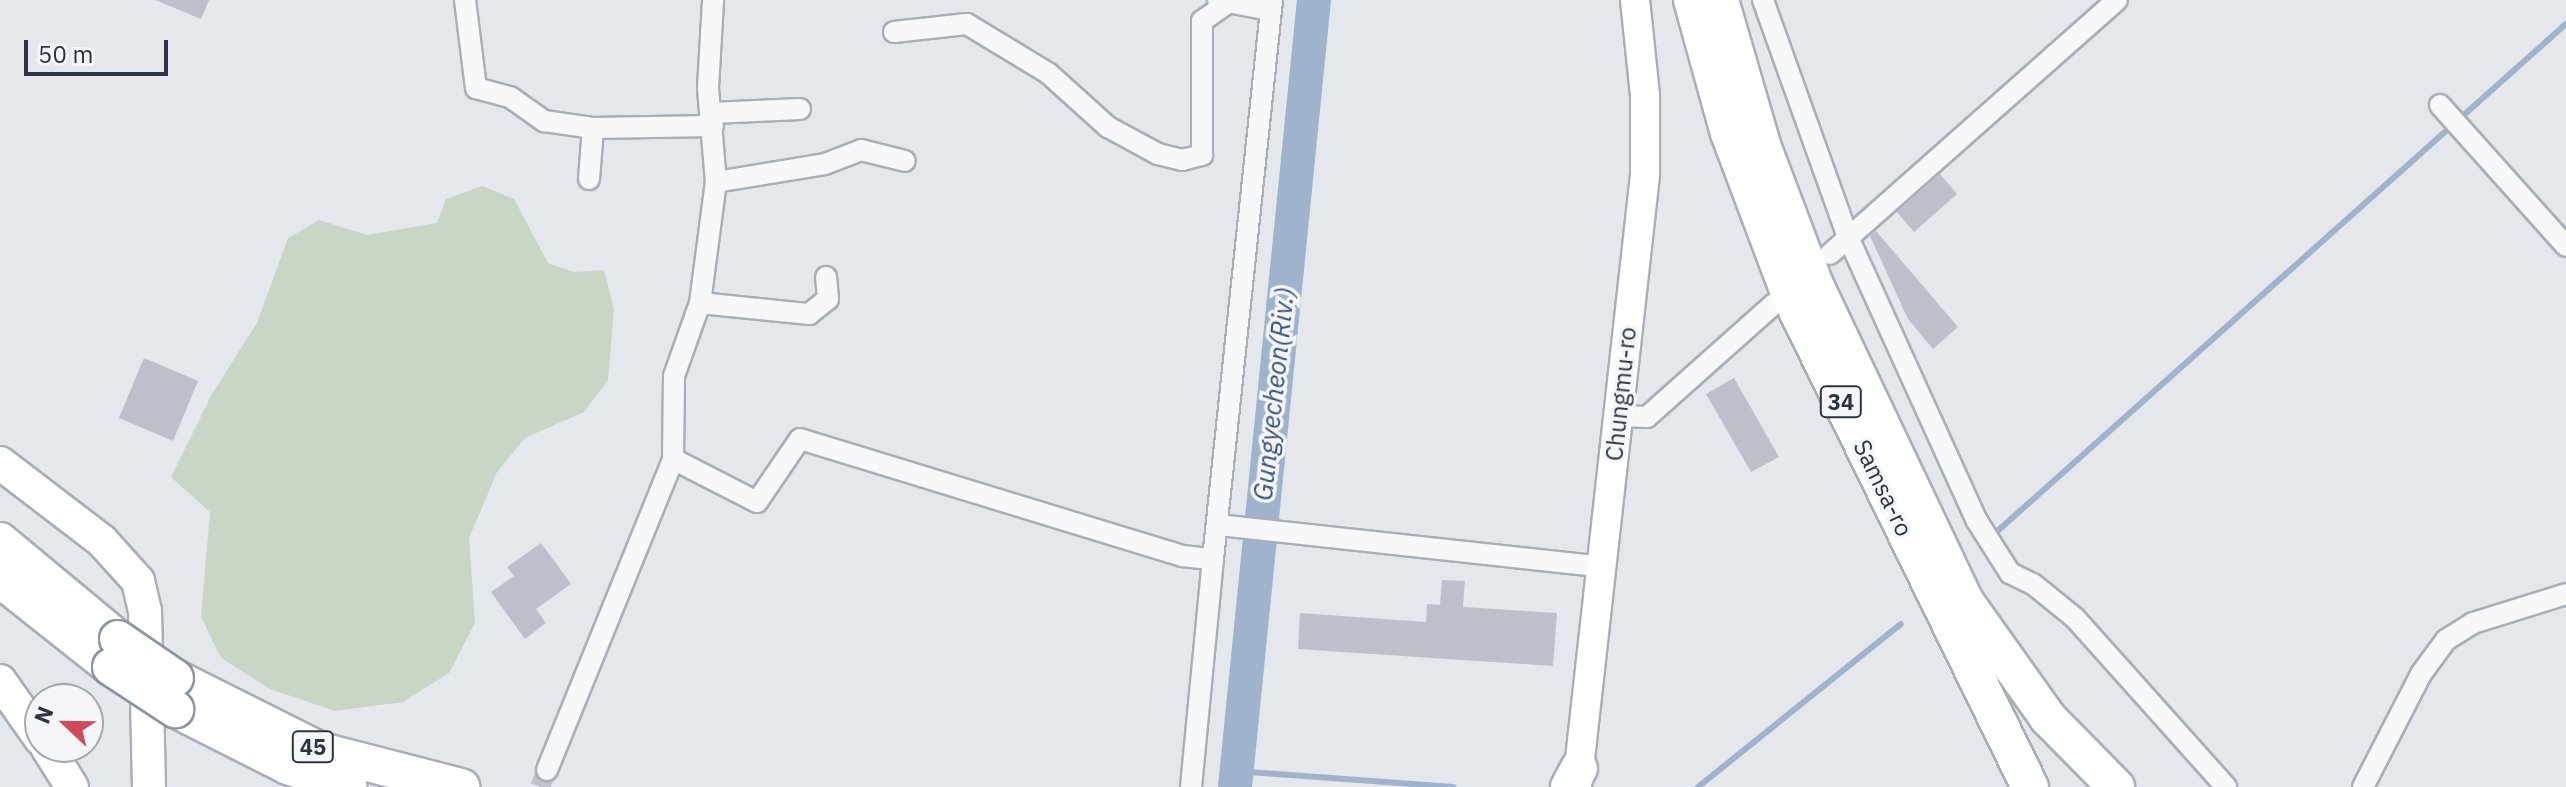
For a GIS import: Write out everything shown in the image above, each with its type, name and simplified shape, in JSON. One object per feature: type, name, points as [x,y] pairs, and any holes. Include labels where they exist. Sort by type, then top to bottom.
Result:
[{"type":"highway","name":"Samsa-ro","points":[[1692,0],[1729,133],[1791,298],[2030,787]]},
{"type":"highway","name":"Samsa-ro","points":[[1720,0],[1762,145],[1815,285],[1965,601],[2048,718],[2116,787]]},
{"type":"highway","name":"45","points":[[0,541],[114,653]]},
{"type":"highway","name":"45","points":[[0,579],[288,766],[348,787]]},
{"type":"highway","name":"45","points":[[175,694],[321,751],[461,787]]},
{"type":"main road","points":[[0,463],[102,541],[138,581],[146,620],[149,787]]},
{"type":"main road","points":[[0,681],[24,715]]},
{"type":"main road","points":[[57,763],[72,787]]},
{"type":"street","points":[[465,0],[476,88],[510,97],[544,121],[593,128],[713,120],[800,109]]},
{"type":"street","points":[[547,770],[673,459],[674,376],[700,303],[716,182],[708,88],[713,0]]},
{"type":"street","name":"Chungmu-ro","points":[[1577,782],[1645,175],[1645,95],[1635,0]]},
{"type":"street","points":[[1763,0],[1848,237],[1977,521],[2010,573],[2033,584],[2075,618],[2226,787]]},
{"type":"street","points":[[1830,254],[2117,0]]},
{"type":"street","points":[[894,32],[967,24],[1048,73],[1108,127],[1158,154],[1182,160],[1202,155],[1202,21],[1222,2],[1271,5],[1227,526],[1213,559],[1191,787]]},
{"type":"street","points":[[2440,105],[2566,246]]},
{"type":"street","points":[[589,179],[593,128]]},
{"type":"street","points":[[716,182],[825,164],[861,150],[905,161]]},
{"type":"street","points":[[700,303],[809,314],[828,299],[826,277]]},
{"type":"street","points":[[1619,416],[1647,417],[1774,304]]},
{"type":"street","points":[[673,459],[757,502],[800,439],[1182,556],[1213,559]]},
{"type":"street","points":[[1227,526],[1603,567]]},
{"type":"street","points":[[2363,787],[2421,674],[2446,640],[2473,623],[2566,594]]},
{"type":"green space","points":[[482,186],[514,199],[548,263],[574,272],[604,270],[614,309],[608,380],[584,412],[525,438],[497,472],[469,538],[475,623],[449,673],[403,702],[335,711],[270,689],[221,658],[201,617],[210,512],[171,477],[212,394],[257,323],[288,238],[319,220],[367,235],[437,223],[446,199]]},
{"type":"building","points":[[155,0],[209,0],[201,19]]},
{"type":"building","points":[[1940,174],[1957,194],[1914,232],[1897,212]]},
{"type":"building","points":[[1876,231],[1958,327],[1933,349],[1908,319],[1870,236]]},
{"type":"building","points":[[144,358],[198,381],[173,441],[119,418]]},
{"type":"building","points":[[1734,378],[1779,457],[1751,472],[1706,394]]},
{"type":"building","points":[[541,543],[571,584],[536,609],[546,623],[525,639],[491,592],[514,576],[507,567]]},
{"type":"building","points":[[1442,580],[1465,581],[1463,607],[1557,613],[1553,666],[1298,649],[1300,613],[1426,622],[1427,604],[1440,605]]},
{"type":"waterway","name":"Gungyecheon(Riv.)","points":[[1235,787],[1314,0]]},
{"type":"waterway","points":[[1993,535],[2566,24]]},
{"type":"waterway","points":[[1698,787],[1901,624]]},
{"type":"waterway","points":[[1236,771],[1453,787]]},
{"type":"tunnel","points":[[540,787],[547,770]]}]
